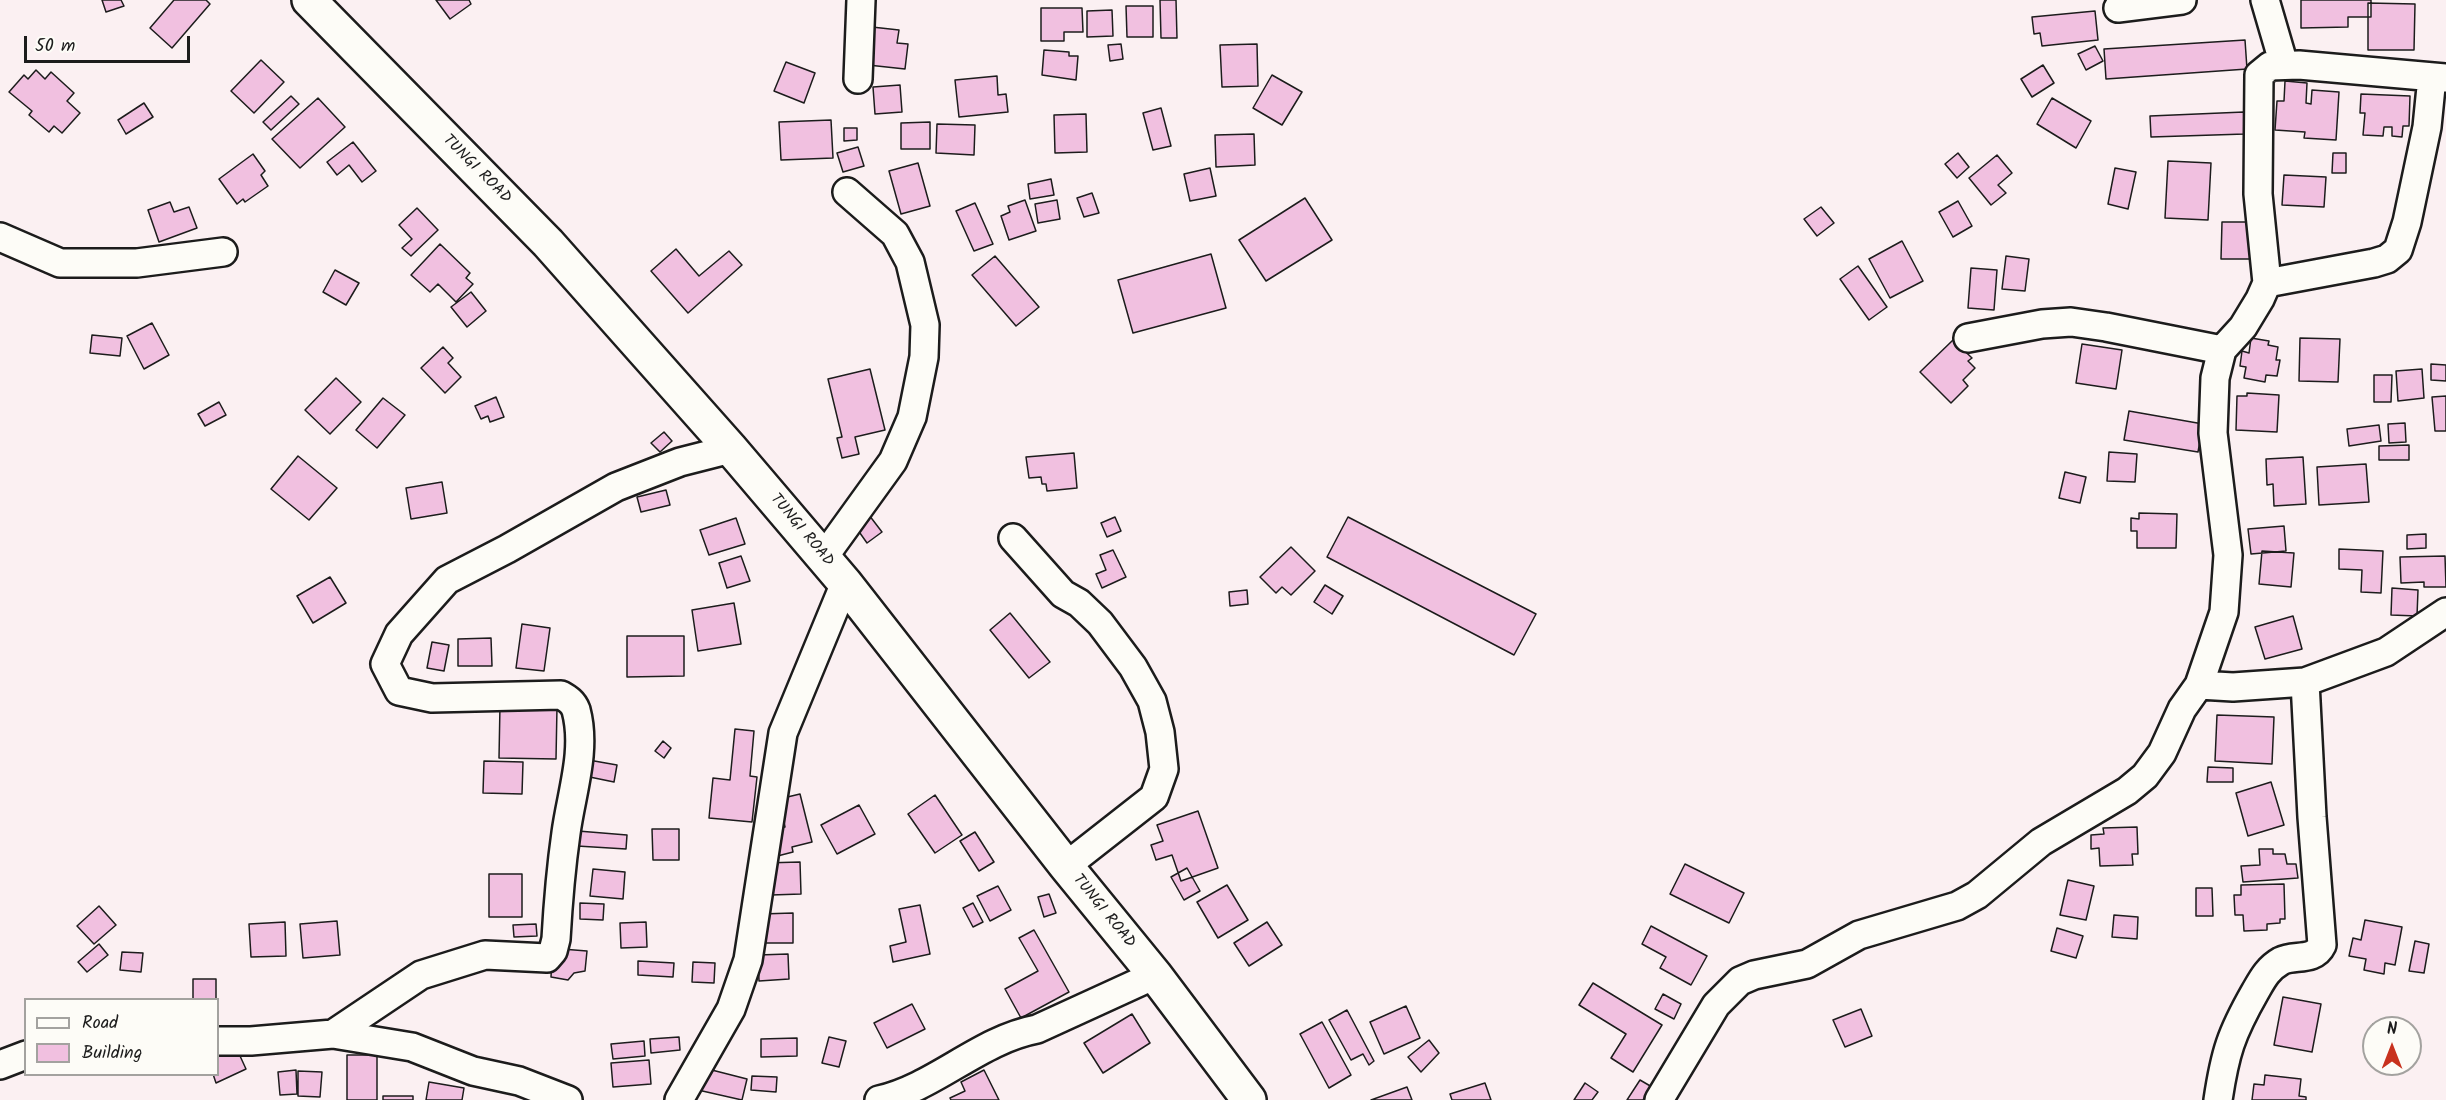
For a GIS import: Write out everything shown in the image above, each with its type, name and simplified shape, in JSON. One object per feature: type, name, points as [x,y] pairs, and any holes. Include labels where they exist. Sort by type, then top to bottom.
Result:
[{"type":"main road","name":"TUNGI ROAD","points":[[309,0],[548,243],[731,449],[845,583],[1066,867],[1155,975],[1250,1100]]},
{"type":"street","points":[[858,79],[861,0]]},
{"type":"street","points":[[2118,9],[2182,0]]},
{"type":"street","points":[[2265,0],[2284,65]]},
{"type":"street","points":[[1659,1100],[1716,1005],[1740,981],[1754,975],[1807,964],[1859,935],[1957,906],[1977,895],[2041,842],[2127,790],[2145,776],[2162,753],[2182,709],[2199,685],[2224,612],[2228,555],[2213,433],[2215,378],[2222,350],[2243,327],[2267,283],[2258,194],[2259,75],[2270,66],[2284,65],[2439,78],[2412,204],[2398,250],[2387,259],[2374,263],[2267,283]]},
{"type":"street","points":[[823,558],[893,461],[912,417],[924,357],[925,325],[910,262],[894,234],[847,192]]},
{"type":"street","points":[[0,237],[60,263],[138,263],[223,252]]},
{"type":"street","points":[[1968,338],[2042,324],[2071,322],[2222,350]]},
{"type":"street","points":[[333,1034],[420,975],[485,954],[547,958],[553,951],[556,939],[566,832],[580,751],[574,705],[561,695],[432,698],[399,691],[385,664],[399,634],[447,580],[616,487],[680,462],[731,449]]},
{"type":"street","points":[[1013,538],[1063,594],[1079,603],[1106,632],[1133,667],[1152,701],[1160,732],[1164,769],[1154,797],[1066,867]]},
{"type":"street","points":[[679,1100],[731,1009],[748,960],[783,733],[845,583]]},
{"type":"street","points":[[2199,685],[2233,687],[2305,682],[2386,652],[2446,612]]},
{"type":"street","points":[[2218,1100],[2224,1060],[2232,1035],[2263,976],[2283,960],[2312,956],[2322,945],[2305,682]]},
{"type":"street","points":[[879,1100],[900,1095],[1018,1032],[1045,1025],[1155,975]]},
{"type":"street","points":[[219,1041],[251,1041],[333,1034],[412,1047],[473,1071],[519,1081],[568,1100]]},
{"type":"street","points":[[0,1065],[24,1056]]},
{"type":"building","points":[[102,0],[121,0],[124,6],[106,12]]},
{"type":"building","points":[[174,0],[206,0],[210,4],[172,48],[150,28]]},
{"type":"building","points":[[436,0],[469,0],[471,4],[450,19]]},
{"type":"building","points":[[1160,0],[1176,0],[1177,38],[1161,38]]},
{"type":"building","points":[[2301,0],[2371,0],[2371,17],[2348,17],[2348,27],[2301,28]]},
{"type":"building","points":[[2368,3],[2415,4],[2414,50],[2368,50]]},
{"type":"building","points":[[1126,6],[1153,6],[1153,37],[1127,37]]},
{"type":"building","points":[[1041,8],[1082,8],[1083,32],[1064,32],[1064,41],[1041,41]]},
{"type":"building","points":[[1112,10],[1113,36],[1087,37],[1087,11]]},
{"type":"building","points":[[2095,11],[2098,40],[2042,46],[2040,33],[2034,34],[2032,17]]},
{"type":"building","points":[[872,27],[899,30],[897,43],[908,44],[905,69],[868,65]]},
{"type":"building","points":[[2245,40],[2247,69],[2106,79],[2104,49]]},
{"type":"building","points":[[1121,44],[1123,59],[1110,61],[1108,45]]},
{"type":"building","points":[[1257,44],[1258,86],[1222,87],[1220,45]]},
{"type":"building","points":[[2095,46],[2103,61],[2086,70],[2078,54]]},
{"type":"building","points":[[1044,50],[1069,52],[1069,56],[1078,56],[1076,80],[1042,75]]},
{"type":"building","points":[[261,60],[284,82],[254,113],[231,91]]},
{"type":"building","points":[[786,62],[815,73],[804,103],[774,91]]},
{"type":"building","points":[[2043,65],[2054,83],[2032,97],[2021,79]]},
{"type":"building","points":[[36,70],[45,79],[51,72],[74,93],[67,101],[80,113],[62,133],[54,126],[49,132],[29,115],[32,111],[9,92],[24,75],[28,79]]},
{"type":"building","points":[[1272,75],[1302,92],[1282,125],[1253,108]]},
{"type":"building","points":[[997,76],[998,95],[1006,94],[1008,112],[959,117],[955,80]]},
{"type":"building","points":[[2285,81],[2307,83],[2306,103],[2311,104],[2312,90],[2339,92],[2336,140],[2304,138],[2305,132],[2275,130],[2277,101],[2284,101]]},
{"type":"building","points":[[900,85],[902,112],[875,114],[873,87]]},
{"type":"building","points":[[2361,94],[2410,96],[2409,126],[2403,126],[2402,137],[2392,136],[2392,127],[2384,127],[2383,136],[2363,135],[2365,113],[2360,113]]},
{"type":"building","points":[[291,96],[299,104],[271,130],[263,122]]},
{"type":"building","points":[[318,98],[345,127],[300,168],[272,139]]},
{"type":"building","points":[[2052,98],[2091,121],[2076,148],[2037,124]]},
{"type":"building","points":[[144,103],[153,117],[126,134],[118,120]]},
{"type":"building","points":[[1161,108],[1171,146],[1153,150],[1143,113]]},
{"type":"building","points":[[2244,112],[2245,134],[2151,137],[2150,116]]},
{"type":"building","points":[[1086,114],[1087,152],[1055,153],[1054,115]]},
{"type":"building","points":[[831,120],[833,158],[781,160],[779,122]]},
{"type":"building","points":[[930,122],[930,149],[901,149],[901,123]]},
{"type":"building","points":[[937,124],[975,125],[974,155],[936,153]]},
{"type":"building","points":[[844,128],[857,128],[857,140],[844,141]]},
{"type":"building","points":[[1254,134],[1255,165],[1216,167],[1215,135]]},
{"type":"building","points":[[353,142],[376,171],[362,182],[349,165],[337,175],[327,162]]},
{"type":"building","points":[[858,147],[864,166],[843,172],[837,153]]},
{"type":"building","points":[[1958,153],[1969,167],[1957,178],[1945,164]]},
{"type":"building","points":[[2333,153],[2346,153],[2346,173],[2332,173]]},
{"type":"building","points":[[253,154],[265,171],[261,175],[268,186],[245,202],[243,199],[237,204],[219,179]]},
{"type":"building","points":[[1997,155],[2012,173],[1998,185],[2006,193],[1991,205],[1969,178]]},
{"type":"building","points":[[2168,161],[2211,163],[2208,220],[2165,218]]},
{"type":"building","points":[[918,163],[930,206],[901,214],[889,171]]},
{"type":"building","points":[[1210,168],[1216,196],[1190,201],[1184,174]]},
{"type":"building","points":[[2115,168],[2136,172],[2128,209],[2108,204]]},
{"type":"building","points":[[2284,175],[2326,177],[2324,207],[2282,205]]},
{"type":"building","points":[[1051,179],[1054,195],[1030,199],[1028,184]]},
{"type":"building","points":[[1092,193],[1099,213],[1084,217],[1077,198]]},
{"type":"building","points":[[1305,198],[1332,240],[1266,281],[1239,240]]},
{"type":"building","points":[[1025,200],[1036,231],[1009,240],[1001,216],[1010,212],[1008,206]]},
{"type":"building","points":[[1057,200],[1060,219],[1038,223],[1035,204]]},
{"type":"building","points":[[1958,201],[1972,226],[1953,237],[1939,212]]},
{"type":"building","points":[[170,202],[174,212],[189,207],[197,228],[159,242],[148,210]]},
{"type":"building","points":[[975,203],[993,244],[974,251],[956,211]]},
{"type":"building","points":[[1821,207],[1834,223],[1817,236],[1804,219]]},
{"type":"building","points":[[417,208],[438,230],[411,256],[402,248],[412,239],[399,225]]},
{"type":"building","points":[[2222,222],[2254,222],[2254,259],[2221,259]]},
{"type":"building","points":[[1902,241],[1923,281],[1890,298],[1869,259]]},
{"type":"building","points":[[440,244],[470,273],[466,278],[473,284],[456,302],[438,284],[430,292],[411,275]]},
{"type":"building","points":[[676,249],[699,276],[729,251],[742,265],[688,313],[651,271]]},
{"type":"building","points":[[1211,254],[1226,308],[1133,333],[1118,280]]},
{"type":"building","points":[[995,256],[1039,307],[1016,326],[972,275]]},
{"type":"building","points":[[2006,256],[2029,259],[2025,291],[2002,289]]},
{"type":"building","points":[[1858,266],[1887,307],[1869,320],[1840,279]]},
{"type":"building","points":[[1971,268],[1997,270],[1994,310],[1968,308]]},
{"type":"building","points":[[335,270],[359,283],[346,305],[323,292]]},
{"type":"building","points":[[471,292],[486,311],[467,327],[451,307]]},
{"type":"building","points":[[152,323],[169,355],[144,369],[127,336]]},
{"type":"building","points":[[92,335],[122,338],[120,356],[90,353]]},
{"type":"building","points":[[2251,338],[2269,341],[2268,345],[2278,347],[2276,360],[2280,360],[2277,376],[2266,375],[2265,382],[2244,378],[2246,367],[2240,366],[2242,351],[2249,353]]},
{"type":"building","points":[[2300,338],[2340,339],[2338,382],[2299,381]]},
{"type":"building","points":[[1953,340],[1972,358],[1968,361],[1975,368],[1963,380],[1968,386],[1951,403],[1920,372]]},
{"type":"building","points":[[2082,344],[2122,350],[2116,389],[2076,383]]},
{"type":"building","points":[[443,347],[453,358],[448,363],[461,377],[445,393],[421,368]]},
{"type":"building","points":[[2431,364],[2446,365],[2446,381],[2431,380]]},
{"type":"building","points":[[870,369],[885,430],[855,437],[859,454],[842,458],[837,438],[842,437],[828,379]]},
{"type":"building","points":[[2422,369],[2424,398],[2398,401],[2396,371]]},
{"type":"building","points":[[2374,375],[2392,375],[2391,402],[2374,402]]},
{"type":"building","points":[[336,378],[361,402],[330,434],[305,410]]},
{"type":"building","points":[[2247,393],[2279,395],[2277,432],[2236,430],[2237,396],[2247,396]]},
{"type":"building","points":[[2446,396],[2446,431],[2435,431],[2432,397]]},
{"type":"building","points":[[496,397],[504,417],[490,422],[488,416],[481,419],[475,406]]},
{"type":"building","points":[[383,398],[405,415],[377,448],[356,430]]},
{"type":"building","points":[[219,402],[226,415],[205,426],[198,414]]},
{"type":"building","points":[[2129,411],[2203,424],[2198,452],[2124,440]]},
{"type":"building","points":[[2405,423],[2406,442],[2389,443],[2388,424]]},
{"type":"building","points":[[2379,425],[2381,441],[2349,446],[2347,429]]},
{"type":"building","points":[[664,432],[672,441],[660,452],[651,443]]},
{"type":"building","points":[[2409,445],[2409,460],[2379,460],[2379,446]]},
{"type":"building","points":[[2109,452],[2137,454],[2135,482],[2107,481]]},
{"type":"building","points":[[1074,453],[1077,488],[1047,491],[1046,484],[1042,484],[1041,477],[1029,478],[1026,457]]},
{"type":"building","points":[[298,456],[337,488],[309,520],[271,489]]},
{"type":"building","points":[[2303,457],[2306,504],[2274,506],[2273,484],[2267,485],[2266,459]]},
{"type":"building","points":[[2366,464],[2369,502],[2319,505],[2317,467]]},
{"type":"building","points":[[2065,472],[2086,477],[2080,503],[2059,498]]},
{"type":"building","points":[[442,482],[447,513],[411,519],[406,488]]},
{"type":"building","points":[[666,490],[670,505],[641,512],[637,497]]},
{"type":"building","points":[[2139,513],[2177,514],[2176,548],[2137,548],[2137,531],[2131,531],[2131,518],[2139,519]]},
{"type":"building","points":[[869,515],[882,532],[867,543],[855,526]]},
{"type":"building","points":[[1115,517],[1121,531],[1107,537],[1101,523]]},
{"type":"building","points":[[1348,517],[1536,614],[1514,655],[1327,557]]},
{"type":"building","points":[[736,518],[745,544],[709,555],[700,530]]},
{"type":"building","points":[[2284,526],[2286,551],[2251,554],[2248,529]]},
{"type":"building","points":[[2426,534],[2426,548],[2407,549],[2407,535]]},
{"type":"building","points":[[1291,547],[1315,571],[1291,595],[1282,587],[1276,593],[1260,577]]},
{"type":"building","points":[[2339,549],[2383,551],[2381,593],[2361,592],[2362,570],[2339,569]]},
{"type":"building","points":[[1113,550],[1126,577],[1102,588],[1096,574],[1106,570],[1100,555]]},
{"type":"building","points":[[2262,551],[2294,553],[2291,587],[2259,584]]},
{"type":"building","points":[[741,556],[750,581],[727,588],[719,563]]},
{"type":"building","points":[[2445,556],[2446,587],[2424,587],[2424,582],[2401,583],[2400,557]]},
{"type":"building","points":[[330,577],[346,603],[313,623],[297,596]]},
{"type":"building","points":[[1325,585],[1343,596],[1332,614],[1314,602]]},
{"type":"building","points":[[2392,588],[2418,590],[2417,616],[2391,615]]},
{"type":"building","points":[[1247,590],[1248,604],[1230,606],[1229,592]]},
{"type":"building","points":[[734,603],[741,644],[698,651],[692,610]]},
{"type":"building","points":[[1010,613],[1050,662],[1029,678],[990,630]]},
{"type":"building","points":[[2293,616],[2302,649],[2265,659],[2255,627]]},
{"type":"building","points":[[522,624],[550,628],[544,671],[516,668]]},
{"type":"building","points":[[627,636],[684,636],[684,676],[627,677]]},
{"type":"building","points":[[491,638],[492,666],[458,666],[458,639]]},
{"type":"building","points":[[432,642],[449,645],[444,671],[427,668]]},
{"type":"building","points":[[500,705],[557,707],[556,759],[499,758]]},
{"type":"building","points":[[2217,715],[2274,717],[2272,764],[2215,761]]},
{"type":"building","points":[[735,729],[754,731],[750,776],[757,777],[752,822],[709,818],[713,778],[730,780]]},
{"type":"building","points":[[663,741],[671,748],[664,758],[655,751]]},
{"type":"building","points":[[583,759],[617,765],[614,782],[580,775]]},
{"type":"building","points":[[484,761],[523,762],[522,794],[483,793]]},
{"type":"building","points":[[2208,767],[2233,768],[2233,782],[2207,782]]},
{"type":"building","points":[[2271,782],[2284,825],[2248,836],[2236,793]]},
{"type":"building","points":[[800,794],[812,842],[792,847],[793,852],[762,860],[758,843],[782,837],[780,828],[785,827],[779,799]]},
{"type":"building","points":[[935,795],[962,835],[935,853],[908,814]]},
{"type":"building","points":[[859,805],[875,834],[837,854],[821,825]]},
{"type":"building","points":[[1198,811],[1218,868],[1181,881],[1172,855],[1156,860],[1151,845],[1163,841],[1157,825]]},
{"type":"building","points":[[2137,827],[2138,854],[2132,854],[2133,865],[2100,866],[2099,848],[2091,849],[2091,835],[2104,834],[2103,828]]},
{"type":"building","points":[[652,829],[679,829],[679,860],[653,860]]},
{"type":"building","points":[[578,831],[627,835],[626,849],[577,846]]},
{"type":"building","points":[[975,832],[994,862],[979,871],[960,841]]},
{"type":"building","points":[[2259,849],[2273,849],[2273,854],[2285,854],[2287,864],[2296,864],[2298,878],[2243,882],[2241,866],[2260,865]]},
{"type":"building","points":[[800,862],[801,894],[771,895],[764,863]]},
{"type":"building","points":[[1685,864],[1744,893],[1729,923],[1670,894]]},
{"type":"building","points":[[1187,868],[1200,891],[1184,900],[1171,877]]},
{"type":"building","points":[[593,869],[625,872],[623,899],[590,896]]},
{"type":"building","points":[[489,874],[522,874],[522,917],[489,917]]},
{"type":"building","points":[[2068,880],[2094,886],[2086,920],[2060,915]]},
{"type":"building","points":[[2284,884],[2285,919],[2280,919],[2280,923],[2267,924],[2267,930],[2244,931],[2243,915],[2235,915],[2234,895],[2241,895],[2241,885]]},
{"type":"building","points":[[1227,885],[1248,920],[1218,938],[1197,902]]},
{"type":"building","points":[[998,886],[1011,910],[990,921],[977,896]]},
{"type":"building","points":[[2196,888],[2212,888],[2213,916],[2196,916]]},
{"type":"building","points":[[1049,894],[1056,913],[1044,917],[1038,897]]},
{"type":"building","points":[[580,903],[604,904],[603,920],[580,919]]},
{"type":"building","points":[[973,903],[983,922],[973,927],[963,908]]},
{"type":"building","points":[[920,905],[930,954],[893,962],[890,946],[906,942],[899,909]]},
{"type":"building","points":[[99,906],[116,925],[94,944],[77,926]]},
{"type":"building","points":[[793,913],[793,943],[761,943],[761,914]]},
{"type":"building","points":[[2114,915],[2138,917],[2137,939],[2112,937]]},
{"type":"building","points":[[2365,920],[2402,927],[2395,965],[2385,963],[2384,974],[2364,970],[2366,959],[2349,956],[2353,938],[2361,940]]},
{"type":"building","points":[[337,921],[340,955],[303,958],[300,924]]},
{"type":"building","points":[[285,922],[286,956],[251,957],[249,924]]},
{"type":"building","points":[[646,922],[647,947],[621,948],[620,923]]},
{"type":"building","points":[[1267,922],[1282,945],[1249,966],[1234,943]]},
{"type":"building","points":[[536,924],[537,936],[514,937],[513,925]]},
{"type":"building","points":[[1651,926],[1707,956],[1691,985],[1660,968],[1666,957],[1642,944]]},
{"type":"building","points":[[2057,928],[2083,936],[2076,958],[2051,951]]},
{"type":"building","points":[[1034,930],[1069,992],[1021,1018],[1005,989],[1038,971],[1019,938]]},
{"type":"building","points":[[2415,941],[2429,944],[2424,973],[2409,971]]},
{"type":"building","points":[[99,944],[108,955],[87,972],[78,962]]},
{"type":"building","points":[[562,949],[587,951],[585,971],[574,973],[568,980],[551,977],[552,958]]},
{"type":"building","points":[[122,952],[143,953],[141,972],[120,970]]},
{"type":"building","points":[[788,954],[789,979],[759,981],[758,955]]},
{"type":"building","points":[[638,961],[674,963],[673,977],[638,975]]},
{"type":"building","points":[[693,962],[715,963],[714,983],[692,982]]},
{"type":"building","points":[[193,979],[216,979],[216,998],[193,998]]},
{"type":"building","points":[[1593,983],[1662,1025],[1633,1072],[1611,1058],[1626,1034],[1579,1005]]},
{"type":"building","points":[[1663,994],[1681,1004],[1674,1019],[1655,1009]]},
{"type":"building","points":[[2283,997],[2321,1004],[2312,1052],[2274,1045]]},
{"type":"building","points":[[912,1004],[925,1029],[887,1048],[874,1023]]},
{"type":"building","points":[[1406,1006],[1420,1038],[1384,1054],[1370,1022]]},
{"type":"building","points":[[1861,1009],[1872,1036],[1845,1047],[1833,1020]]},
{"type":"building","points":[[1347,1010],[1374,1061],[1369,1065],[1363,1054],[1351,1060],[1329,1020]]},
{"type":"building","points":[[1132,1014],[1150,1043],[1103,1073],[1084,1043]]},
{"type":"building","points":[[1322,1022],[1351,1075],[1329,1088],[1300,1034]]},
{"type":"building","points":[[679,1037],[680,1050],[651,1053],[650,1039]]},
{"type":"building","points":[[829,1037],[846,1041],[839,1067],[822,1063]]},
{"type":"building","points":[[797,1038],[797,1056],[761,1057],[761,1039]]},
{"type":"building","points":[[1429,1040],[1439,1053],[1421,1072],[1408,1057]]},
{"type":"building","points":[[644,1041],[645,1056],[613,1059],[611,1044]]},
{"type":"building","points":[[235,1045],[246,1069],[216,1083],[214,1076],[219,1076],[219,1052]]},
{"type":"building","points":[[347,1055],[377,1055],[377,1100],[347,1100]]},
{"type":"building","points":[[649,1060],[651,1084],[613,1087],[611,1063]]},
{"type":"building","points":[[704,1068],[747,1079],[742,1100],[698,1090]]},
{"type":"building","points":[[296,1070],[297,1094],[280,1095],[278,1072]]},
{"type":"building","points":[[984,1070],[999,1100],[951,1100],[950,1098],[965,1091],[961,1082]]},
{"type":"building","points":[[298,1071],[322,1072],[320,1097],[298,1096]]},
{"type":"building","points":[[2265,1075],[2301,1079],[2299,1096],[2306,1097],[2306,1100],[2252,1100],[2254,1084],[2264,1085]]},
{"type":"building","points":[[752,1076],[777,1077],[776,1092],[751,1090]]},
{"type":"building","points":[[1640,1080],[1652,1087],[1643,1100],[1627,1100]]},
{"type":"building","points":[[429,1082],[464,1088],[462,1100],[426,1100]]},
{"type":"building","points":[[1485,1083],[1491,1100],[1452,1100],[1450,1094]]},
{"type":"building","points":[[1585,1083],[1598,1092],[1592,1100],[1574,1100]]},
{"type":"building","points":[[1407,1087],[1412,1100],[1371,1100]]},
{"type":"building","points":[[383,1096],[413,1096],[413,1100],[383,1100]]}]
